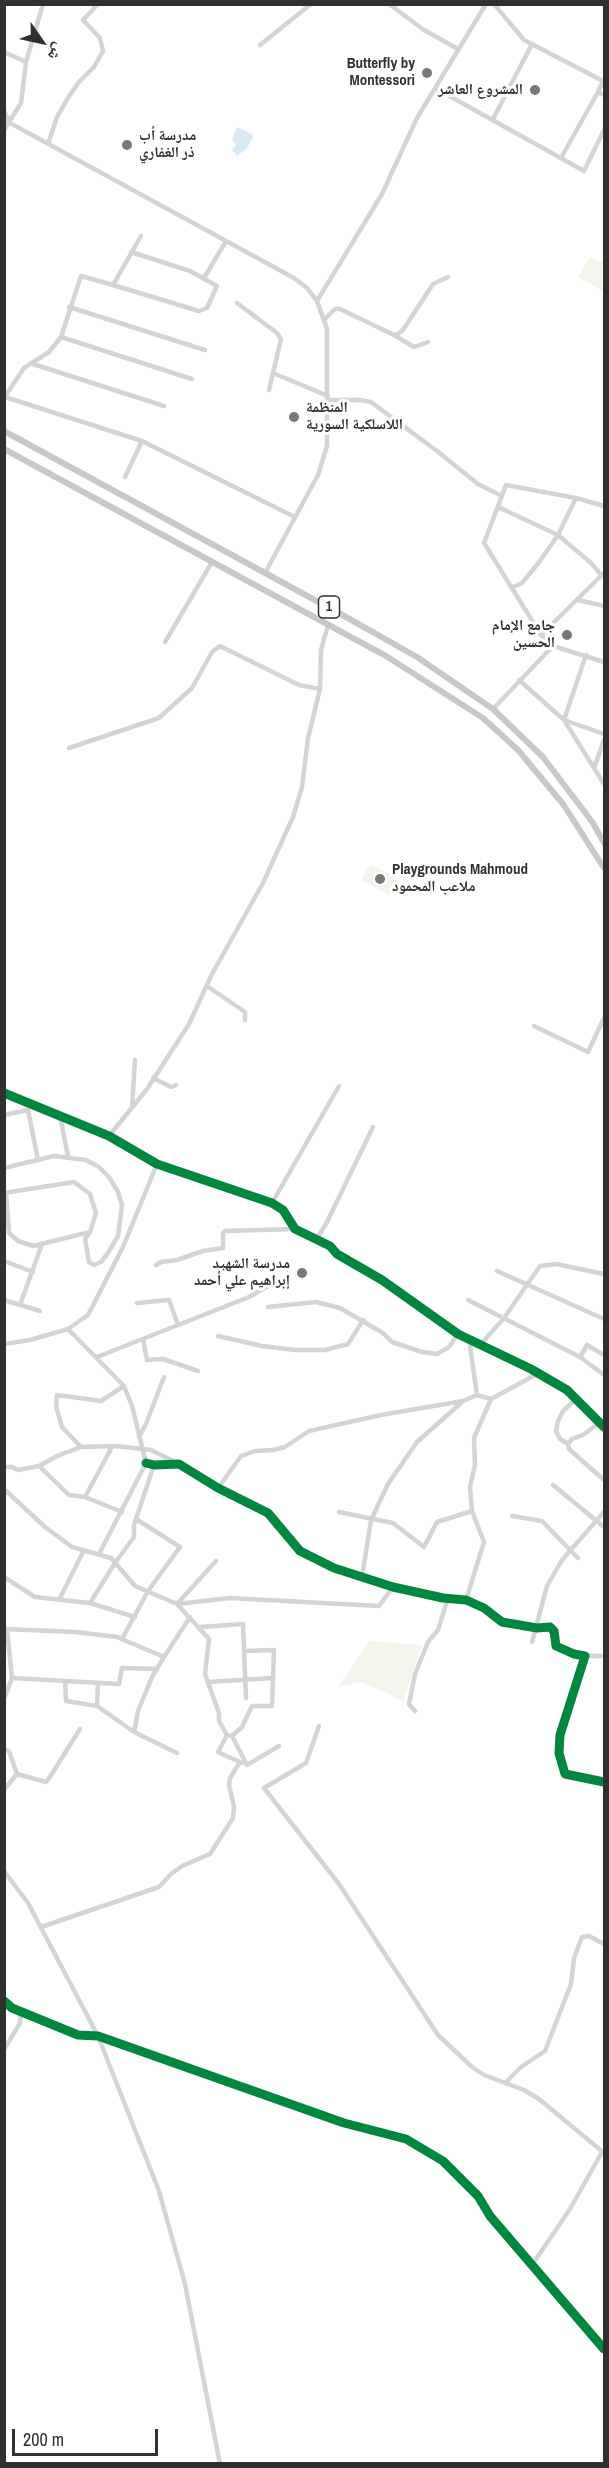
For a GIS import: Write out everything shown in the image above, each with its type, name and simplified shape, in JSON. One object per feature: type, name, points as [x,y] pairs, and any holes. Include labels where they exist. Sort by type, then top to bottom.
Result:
[{"type":"main road","name":"1","points":[[4,431],[394,644],[493,709],[543,758],[593,823],[604,843]]},
{"type":"main road","name":"1","points":[[4,449],[386,656],[483,718],[518,750],[563,804],[602,857],[604,868]]},
{"type":"main road","points":[[386,656],[389,648],[394,644]]},
{"type":"street","points":[[4,130],[10,123],[23,96],[26,62],[43,4]]},
{"type":"street","points":[[48,144],[57,117],[68,98],[78,83],[94,67],[103,51],[100,38],[83,20],[98,4]]},
{"type":"street","points":[[261,45],[311,4]]},
{"type":"street","points":[[389,4],[424,30],[458,49]]},
{"type":"street","points":[[317,301],[382,194],[417,118],[486,4]]},
{"type":"street","points":[[494,4],[524,40],[604,82],[561,158]]},
{"type":"street","points":[[493,119],[532,44]]},
{"type":"street","points":[[4,52],[26,62]]},
{"type":"street","points":[[435,88],[584,171],[604,130]]},
{"type":"street","points":[[598,92],[604,94]]},
{"type":"street","points":[[4,111],[10,123],[294,278],[307,288],[317,301],[325,319],[328,398],[326,453],[321,468],[265,573]]},
{"type":"street","points":[[113,285],[141,236]]},
{"type":"street","points":[[204,278],[226,241]]},
{"type":"street","points":[[130,252],[190,271],[217,286],[207,308],[202,312],[81,276],[61,337],[49,352],[24,368],[5,398],[142,441],[296,517]]},
{"type":"street","points":[[394,335],[403,330],[433,284],[448,277]]},
{"type":"street","points":[[237,303],[280,337],[281,344],[269,390]]},
{"type":"street","points":[[69,307],[206,350]]},
{"type":"street","points":[[325,319],[335,309],[340,309],[414,347],[428,342]]},
{"type":"street","points":[[61,337],[192,379]]},
{"type":"street","points":[[33,364],[164,406]]},
{"type":"street","points":[[273,373],[328,398],[371,402],[478,484],[502,496]]},
{"type":"street","points":[[124,477],[142,441]]},
{"type":"street","points":[[604,506],[576,498],[506,485],[484,543],[541,635],[553,646],[604,662]]},
{"type":"street","points":[[513,587],[522,583],[558,535],[576,498]]},
{"type":"street","points":[[498,507],[558,535],[603,575],[541,635]]},
{"type":"street","points":[[165,642],[212,562]]},
{"type":"street","points":[[578,600],[604,606]]},
{"type":"street","points":[[109,1136],[153,1078],[189,1024],[263,883],[293,818],[302,787],[308,738],[320,689],[321,650],[328,625]]},
{"type":"street","points":[[69,748],[159,718],[192,688],[212,652],[220,646],[299,685],[320,689]]},
{"type":"street","points":[[493,709],[553,646]]},
{"type":"street","points":[[564,720],[586,655]]},
{"type":"street","points":[[519,680],[564,720],[604,784]]},
{"type":"street","points":[[564,720],[604,734]]},
{"type":"street","points":[[596,771],[604,740]]},
{"type":"street","points":[[596,771],[604,774]]},
{"type":"street","points":[[207,986],[244,1012],[245,1020]]},
{"type":"street","points":[[534,1026],[588,1052],[604,1018]]},
{"type":"street","points":[[132,1107],[135,1060]]},
{"type":"street","points":[[153,1078],[171,1087],[176,1085]]},
{"type":"street","points":[[272,1203],[339,1086]]},
{"type":"street","points":[[4,1093],[109,1136],[157,1164],[272,1203],[283,1210],[295,1229]]},
{"type":"street","points":[[4,1115],[39,1107]]},
{"type":"street","points":[[28,1110],[38,1160]]},
{"type":"street","points":[[60,1116],[68,1156]]},
{"type":"street","points":[[316,1240],[373,1127]]},
{"type":"street","points":[[4,1168],[68,1156],[87,1160],[99,1167],[109,1177],[118,1192],[122,1205],[118,1236],[101,1262],[94,1265],[89,1262],[85,1239],[90,1232],[96,1213],[90,1194],[74,1182],[5,1193],[9,1233],[18,1241],[33,1245],[42,1244],[90,1232]]},
{"type":"street","points":[[4,1344],[30,1340],[68,1329],[88,1315],[123,1247],[157,1164]]},
{"type":"street","points":[[156,1265],[203,1251],[223,1248],[225,1231],[295,1229],[330,1246],[338,1254],[382,1280],[458,1334],[539,1373],[567,1390],[604,1427]]},
{"type":"street","points":[[20,1305],[42,1244]]},
{"type":"street","points":[[4,1261],[33,1272]]},
{"type":"street","points":[[480,1345],[504,1318],[540,1266],[556,1264],[604,1274]]},
{"type":"street","points":[[497,1270],[604,1319]]},
{"type":"street","points":[[97,1357],[249,1297],[272,1284]]},
{"type":"street","points":[[4,1300],[40,1311]]},
{"type":"street","points":[[137,1303],[169,1300],[178,1325]]},
{"type":"street","points":[[468,1300],[580,1357],[604,1375]]},
{"type":"street","points":[[268,1308],[316,1302],[340,1308],[363,1320],[392,1342],[422,1352],[437,1354],[449,1347],[458,1334]]},
{"type":"street","points":[[218,1336],[273,1347],[326,1350],[348,1344],[363,1320]]},
{"type":"street","points":[[68,1329],[124,1386],[146,1463],[99,1554]]},
{"type":"street","points":[[143,1339],[147,1360],[163,1359],[198,1371]]},
{"type":"street","points":[[469,1339],[477,1395]]},
{"type":"street","points":[[580,1357],[587,1346],[604,1355]]},
{"type":"street","points":[[466,1600],[484,1542],[472,1511],[470,1487],[475,1465],[474,1438],[491,1399],[539,1373]]},
{"type":"street","points":[[139,1437],[164,1377]]},
{"type":"street","points":[[81,1447],[62,1427],[56,1406],[57,1395],[101,1401],[124,1386]]},
{"type":"street","points":[[218,1488],[241,1456],[255,1451],[285,1447],[309,1431],[381,1414],[463,1401],[477,1395],[491,1399]]},
{"type":"street","points":[[576,1399],[563,1411],[556,1431],[560,1439],[568,1444],[569,1449],[604,1480]]},
{"type":"street","points":[[362,1577],[371,1520],[388,1484],[417,1442],[463,1401]]},
{"type":"street","points":[[568,1444],[572,1439],[583,1435],[599,1423]]},
{"type":"street","points":[[4,1467],[18,1470],[39,1466],[81,1447],[151,1450],[268,1513],[300,1551],[334,1568],[393,1587],[466,1600],[484,1608],[502,1622],[537,1628],[550,1627],[554,1631],[556,1646],[574,1654],[604,1656]]},
{"type":"street","points":[[85,1497],[112,1447]]},
{"type":"street","points":[[146,1463],[154,1466],[179,1464]]},
{"type":"street","points":[[39,1466],[69,1495],[85,1497],[122,1512]]},
{"type":"street","points":[[90,1603],[134,1537],[134,1525],[154,1466]]},
{"type":"street","points":[[553,1485],[604,1527]]},
{"type":"street","points":[[4,1489],[45,1527],[72,1546],[111,1558],[135,1586],[177,1604],[200,1627],[209,1639],[205,1674],[219,1713],[219,1721],[247,1765]]},
{"type":"street","points":[[339,1512],[393,1523],[424,1547],[437,1522],[472,1511]]},
{"type":"street","points":[[532,1642],[547,1586],[562,1560],[604,1512]]},
{"type":"street","points":[[512,1516],[542,1521],[578,1558]]},
{"type":"street","points":[[122,1639],[148,1591],[180,1547],[136,1519]]},
{"type":"street","points":[[59,1600],[84,1550]]},
{"type":"street","points":[[177,1604],[216,1561]]},
{"type":"street","points":[[4,1577],[35,1597],[90,1603],[135,1617]]},
{"type":"street","points":[[177,1604],[230,1598],[379,1606],[393,1587]]},
{"type":"street","points":[[415,1711],[408,1704],[415,1674],[428,1642],[438,1630],[448,1598]]},
{"type":"street","points":[[134,1732],[138,1711],[157,1669],[190,1617]]},
{"type":"street","points":[[200,1627],[243,1624],[246,1651],[246,1698]]},
{"type":"street","points":[[4,1700],[12,1678],[6,1629],[103,1634],[122,1639],[164,1657]]},
{"type":"street","points":[[246,1651],[274,1650],[272,1706],[252,1706],[242,1727],[230,1736],[218,1752],[247,1765]]},
{"type":"street","points":[[585,1656],[560,1735],[559,1753],[566,1774],[604,1782]]},
{"type":"street","points":[[12,1678],[119,1684],[122,1668],[157,1669]]},
{"type":"street","points":[[208,1682],[272,1678]]},
{"type":"street","points":[[65,1681],[66,1701],[97,1706],[134,1732],[177,1753]]},
{"type":"street","points":[[97,1706],[98,1683]]},
{"type":"street","points":[[319,1726],[306,1763],[264,1788],[334,1876],[438,2035],[472,2067],[484,2075],[538,2099],[603,2153],[570,2209],[532,2265]]},
{"type":"street","points":[[17,1774],[45,1782],[48,1780],[80,1729]]},
{"type":"street","points":[[247,1765],[279,1746]]},
{"type":"street","points":[[4,1749],[9,1751],[17,1774]]},
{"type":"street","points":[[41,1927],[159,1887],[182,1866],[210,1854],[233,1818],[234,1807],[229,1785],[230,1778],[240,1762]]},
{"type":"street","points":[[4,1790],[17,1774]]},
{"type":"street","points":[[4,1871],[28,1903],[98,2036],[159,2191],[184,2284],[219,2463]]},
{"type":"street","points":[[505,2083],[521,2067],[545,2051],[571,1984],[574,1958],[582,1937],[589,1936],[604,1944]]},
{"type":"street","points":[[4,2001],[12,2008],[78,2035],[98,2036],[344,2123],[406,2139],[443,2161],[478,2196],[490,2216],[604,2349]]},
{"type":"street","points":[[5,2048],[20,2022],[21,2010]]},
{"type":"shaded area","points":[[237,127],[252,134],[253,138],[247,148],[237,156],[232,150],[236,144],[232,140]]},
{"type":"shaded area","points":[[590,257],[604,263],[604,292],[578,277]]},
{"type":"shaded area","name":"Playgrounds Mahmoud ملاعب المحمود","points":[[370,864],[399,879],[390,895],[361,880]]},
{"type":"shaded area","points":[[369,1641],[422,1645],[403,1701],[362,1682],[338,1687]]},
{"type":"cycle path","points":[[4,1093],[109,1136],[157,1164],[272,1203],[283,1210],[295,1229],[330,1246],[337,1254],[382,1280],[458,1334],[531,1369],[567,1390],[604,1427]]},
{"type":"cycle path","points":[[146,1463],[179,1464],[218,1488],[268,1513],[300,1551],[334,1568],[393,1587],[443,1598],[466,1600],[484,1608],[502,1622],[537,1628],[550,1627],[554,1631],[556,1646],[585,1656],[560,1735],[559,1753],[565,1774],[604,1782]]},
{"type":"cycle path","points":[[4,2001],[12,2008],[78,2035],[98,2036],[344,2123],[406,2139],[443,2161],[478,2196],[490,2216],[604,2349]]},
{"type":"place","name":"Butterfly by Montessori","points":[[427,73]]},
{"type":"place","name":"المشروع العاشر","points":[[535,90]]},
{"type":"place","name":"مدرسة أب ذر الغفاري","points":[[127,145]]},
{"type":"place","name":"المنظمة اللاسلكية السورية","points":[[294,417]]},
{"type":"place","name":"جامع الإمام الحسين","points":[[567,635]]},
{"type":"place","name":"Playgrounds Mahmoud ملاعب المحمود","points":[[380,879]]},
{"type":"place","name":"مدرسة الشهيد إبراهيم علي أحمد","points":[[302,1273]]}]
